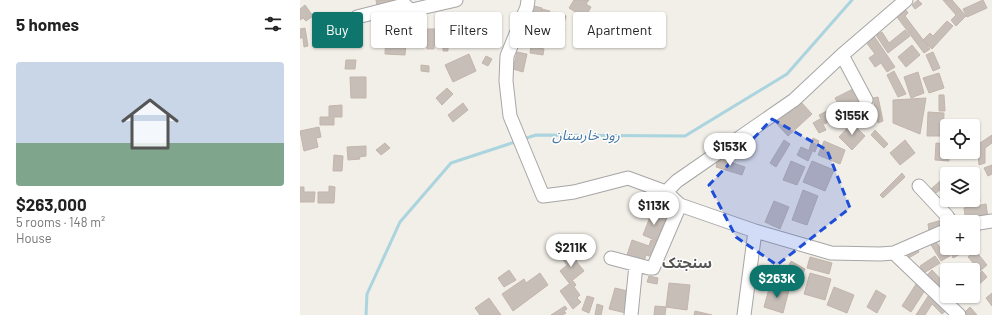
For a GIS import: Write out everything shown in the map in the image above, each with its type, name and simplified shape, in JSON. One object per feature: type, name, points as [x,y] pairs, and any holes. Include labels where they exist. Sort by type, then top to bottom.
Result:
[{"type":"street","points":[[363,15],[404,5],[412,10],[456,0]]},
{"type":"street","points":[[528,0],[507,56],[506,81],[510,116],[543,196],[574,192],[628,178],[666,192],[680,205],[755,231],[831,253],[894,253],[940,233]]},
{"type":"street","points":[[666,192],[677,181],[794,100],[842,55],[906,0]]},
{"type":"street","points":[[842,55],[866,100]]},
{"type":"street","points":[[919,186],[946,215]]},
{"type":"street","points":[[611,258],[653,268],[680,205]]},
{"type":"street","points":[[980,223],[992,220]]},
{"type":"street","points":[[744,315],[755,231]]},
{"type":"street","points":[[894,253],[959,315]]},
{"type":"street","points":[[631,315],[636,265]]},
{"type":"highlighted area","points":[[772,119],[827,150],[850,208],[777,265],[736,237],[709,185]]},
{"type":"building","points":[[376,0],[393,0],[393,1],[377,6]]},
{"type":"building","points":[[574,0],[589,0],[586,4],[591,7],[588,12],[575,12],[569,8]]},
{"type":"building","points":[[918,0],[922,4],[915,9],[912,5]]},
{"type":"building","points":[[943,0],[952,0],[966,16],[956,26],[951,20],[956,15]]},
{"type":"building","points":[[983,0],[987,8],[967,17],[963,9]]},
{"type":"building","points":[[305,5],[312,17],[306,21],[303,18],[300,20],[300,9]]},
{"type":"building","points":[[530,5],[542,8],[541,12],[534,12],[529,10]]},
{"type":"building","points":[[542,9],[550,11],[550,12],[541,12]]},
{"type":"building","points":[[906,10],[908,13],[905,16],[930,49],[924,53],[897,17]]},
{"type":"building","points":[[947,21],[953,26],[932,49],[923,40],[930,33],[933,36]]},
{"type":"building","points":[[305,28],[308,46],[304,47],[303,38],[300,38],[300,29]]},
{"type":"building","points":[[427,29],[435,29],[434,49],[427,49]]},
{"type":"building","points":[[905,30],[910,36],[888,53],[876,35],[882,32],[889,43]]},
{"type":"building","points":[[874,36],[895,67],[887,72],[881,63],[875,67],[869,58],[875,54],[866,42]]},
{"type":"building","points":[[912,45],[920,55],[906,67],[898,57]]},
{"type":"building","points":[[385,48],[406,48],[405,55],[385,54]]},
{"type":"building","points":[[443,48],[448,48],[448,51],[443,51]]},
{"type":"building","points":[[531,48],[544,49],[543,55],[530,53]]},
{"type":"building","points":[[517,52],[527,54],[523,72],[513,69]]},
{"type":"building","points":[[933,52],[940,68],[933,71],[926,55]]},
{"type":"building","points":[[469,54],[476,71],[453,82],[445,65]]},
{"type":"building","points":[[486,56],[492,59],[488,66],[482,63]]},
{"type":"building","points":[[346,60],[356,60],[355,69],[345,69]]},
{"type":"building","points":[[421,65],[429,66],[429,72],[421,71]]},
{"type":"building","points":[[894,71],[906,94],[898,97],[887,75]]},
{"type":"building","points":[[918,72],[924,93],[911,98],[904,77]]},
{"type":"building","points":[[939,73],[944,88],[929,93],[923,78]]},
{"type":"building","points":[[350,77],[366,77],[366,98],[351,98]]},
{"type":"building","points":[[447,88],[453,94],[442,105],[436,98]]},
{"type":"building","points":[[853,89],[860,101],[842,111],[835,98]]},
{"type":"building","points":[[939,95],[944,95],[945,111],[939,111]]},
{"type":"building","points":[[878,97],[883,121],[878,123],[873,98]]},
{"type":"building","points":[[926,98],[920,134],[893,123],[893,100]]},
{"type":"building","points":[[800,101],[812,114],[788,136],[776,123]]},
{"type":"building","points":[[463,103],[468,110],[453,122],[448,115]]},
{"type":"building","points":[[342,105],[342,117],[334,117],[334,125],[320,125],[320,117],[329,117],[329,106]]},
{"type":"building","points":[[827,111],[832,120],[824,124],[819,115]]},
{"type":"building","points":[[928,112],[944,113],[944,119],[940,119],[940,136],[927,136]]},
{"type":"building","points":[[820,119],[826,130],[819,133],[813,123]]},
{"type":"building","points":[[852,123],[865,136],[852,150],[839,137]]},
{"type":"building","points":[[319,127],[321,137],[316,138],[318,147],[304,151],[300,131]]},
{"type":"building","points":[[875,130],[888,144],[884,148],[871,135]]},
{"type":"building","points":[[992,135],[992,143],[985,148],[985,163],[979,165],[978,159],[980,159],[980,143]]},
{"type":"building","points":[[813,138],[819,141],[815,152],[809,150]]},
{"type":"building","points":[[784,140],[790,144],[776,167],[770,163]]},
{"type":"building","points":[[905,140],[915,153],[900,165],[890,153]]},
{"type":"building","points":[[824,141],[845,150],[840,164],[818,155]]},
{"type":"building","points":[[385,143],[390,148],[381,155],[376,150]]},
{"type":"building","points":[[936,143],[940,143],[940,159],[949,159],[949,161],[935,160]]},
{"type":"building","points":[[366,146],[366,156],[359,157],[360,159],[348,160],[347,147]]},
{"type":"building","points":[[801,147],[812,152],[808,161],[797,155]]},
{"type":"building","points":[[334,155],[343,156],[342,171],[333,171]]},
{"type":"building","points":[[718,158],[745,167],[742,175],[716,167]]},
{"type":"building","points":[[791,161],[805,167],[797,185],[783,180]]},
{"type":"building","points":[[812,161],[834,170],[825,191],[803,182]]},
{"type":"building","points":[[992,165],[992,174],[988,176],[984,168]]},
{"type":"building","points":[[902,173],[905,177],[883,198],[880,195]]},
{"type":"building","points":[[940,181],[940,190],[935,194],[931,189]]},
{"type":"building","points":[[329,186],[335,187],[334,203],[318,203],[318,192],[329,192]]},
{"type":"building","points":[[300,187],[304,187],[304,192],[315,192],[314,202],[300,202]]},
{"type":"building","points":[[803,190],[818,196],[807,225],[792,220]]},
{"type":"building","points":[[774,201],[789,207],[780,229],[765,222]]},
{"type":"building","points":[[986,204],[988,218],[980,219],[980,215],[965,215],[964,208],[980,207],[980,205]]},
{"type":"building","points":[[652,212],[666,218],[657,241],[643,235]]},
{"type":"building","points":[[940,221],[940,228],[929,231],[928,224]]},
{"type":"building","points":[[933,237],[940,248],[940,255],[950,256],[941,261],[928,240]]},
{"type":"building","points":[[632,240],[649,246],[651,240],[658,242],[653,257],[646,255],[643,264],[626,258]]},
{"type":"building","points":[[915,245],[919,252],[907,259],[903,252]]},
{"type":"building","points":[[572,253],[578,259],[576,261],[584,271],[569,283],[560,271],[567,265],[563,260]]},
{"type":"building","points":[[952,255],[958,255],[953,258]]},
{"type":"building","points":[[970,255],[979,255],[987,265],[980,271],[980,263],[973,263],[968,257]]},
{"type":"building","points":[[935,256],[940,263],[924,273],[920,266]]},
{"type":"building","points":[[810,257],[832,263],[829,274],[807,268]]},
{"type":"building","points":[[791,261],[805,269],[796,288],[781,281]]},
{"type":"building","points":[[509,270],[516,280],[504,287],[498,278]]},
{"type":"building","points":[[932,270],[940,279],[940,289],[926,276]]},
{"type":"building","points":[[982,271],[987,277],[980,284],[980,273]]},
{"type":"building","points":[[540,273],[548,285],[513,311],[502,294],[524,279],[526,283]]},
{"type":"building","points":[[810,273],[831,279],[825,300],[804,294]]},
{"type":"building","points":[[649,276],[658,278],[657,284],[647,282]]},
{"type":"building","points":[[573,281],[576,285],[574,287],[580,295],[577,298],[581,302],[573,309],[560,291]]},
{"type":"building","points":[[918,281],[927,287],[911,312],[902,306]]},
{"type":"building","points":[[669,283],[690,285],[687,310],[666,307]]},
{"type":"building","points":[[770,285],[789,290],[783,313],[764,307]]},
{"type":"building","points":[[834,287],[854,295],[847,313],[827,305]]},
{"type":"building","points":[[615,288],[632,292],[626,313],[609,309]]},
{"type":"building","points":[[876,290],[886,296],[877,313],[867,307]]},
{"type":"building","points":[[932,290],[940,298],[940,303],[944,303],[949,308],[942,314],[932,304],[925,315],[916,315]]},
{"type":"building","points":[[992,293],[992,306],[986,298]]},
{"type":"building","points":[[587,296],[594,298],[589,313],[582,310]]},
{"type":"building","points":[[489,298],[501,315],[480,315],[475,308]]},
{"type":"building","points":[[597,304],[603,306],[601,315],[595,315]]},
{"type":"building","points":[[565,306],[567,309],[564,311],[566,313],[563,315],[551,315]]},
{"type":"building","points":[[655,306],[666,307],[665,315],[654,315]]},
{"type":"building","points":[[970,307],[977,315],[966,315],[964,313]]},
{"type":"building","points":[[695,311],[712,315],[694,315]]},
{"type":"waterway","name":"رود خارستان","points":[[523,139],[536,135],[685,136],[787,74],[852,0]]},
{"type":"waterway","name":"رود خارستان","points":[[366,315],[367,294],[400,222],[451,163],[518,141]]},
{"type":"district","name":"سنجتک","points":[[687,263]]}]
